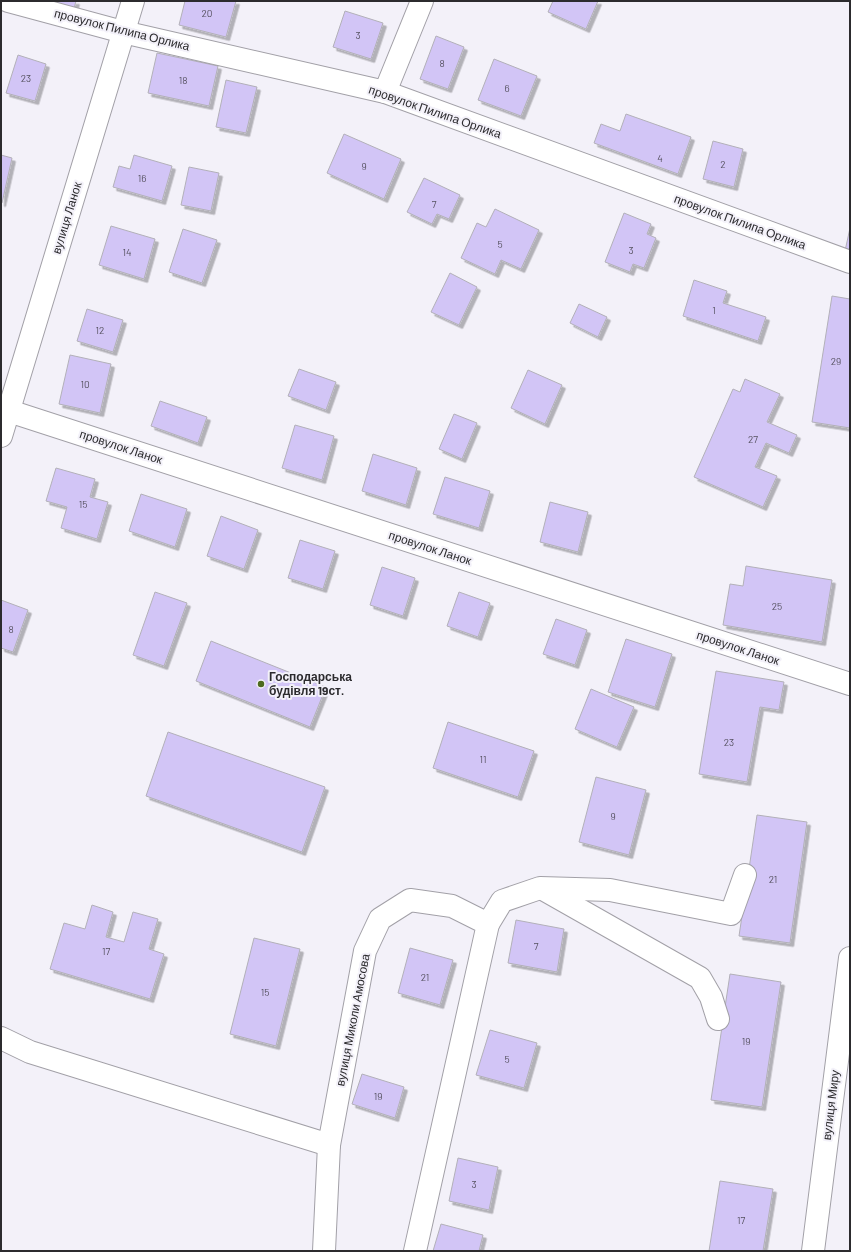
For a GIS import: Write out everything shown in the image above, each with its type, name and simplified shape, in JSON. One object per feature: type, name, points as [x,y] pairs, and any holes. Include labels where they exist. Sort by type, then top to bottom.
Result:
[{"type":"street","name":"провулок Пилипа Орлика","points":[[8,1],[122,32],[385,92],[850,262]]},
{"type":"street","name":"вулиця Ланок","points":[[1,436],[122,32],[133,1]]},
{"type":"street","points":[[385,92],[422,1]]},
{"type":"street","name":"провулок Ланок","points":[[9,411],[850,684]]},
{"type":"street","points":[[415,1251],[488,924],[502,901],[540,888],[610,890],[731,914],[745,875]]},
{"type":"street","points":[[540,888],[700,978],[711,997],[718,1019]]},
{"type":"street","name":"вулиця Миколи Амосова","points":[[324,1251],[329,1145],[365,951],[380,919],[410,900],[452,906],[488,924]]},
{"type":"street","name":"вулиця Миру","points":[[813,1251],[850,958]]},
{"type":"street","points":[[1,1038],[30,1052],[329,1145]]},
{"type":"building","points":[[40,1],[76,1],[73,12]]},
{"type":"building","points":[[185,1],[236,1],[226,37],[179,25]]},
{"type":"building","points":[[553,1],[598,1],[586,29],[548,12]]},
{"type":"building","points":[[345,11],[383,23],[371,59],[333,47]]},
{"type":"building","points":[[436,36],[464,47],[448,89],[420,79]]},
{"type":"building","points":[[157,53],[218,66],[209,106],[148,93]]},
{"type":"building","points":[[18,55],[46,64],[35,101],[6,93]]},
{"type":"building","points":[[494,59],[537,76],[521,116],[478,100]]},
{"type":"building","points":[[226,80],[257,87],[246,133],[216,127]]},
{"type":"building","points":[[626,114],[691,137],[678,174],[594,143],[601,124],[620,131]]},
{"type":"building","points":[[344,134],[401,159],[384,199],[327,173]]},
{"type":"building","points":[[713,141],[743,149],[734,187],[703,179]]},
{"type":"building","points":[[1,155],[12,158],[2,203],[1,203]]},
{"type":"building","points":[[134,155],[172,166],[162,201],[113,187],[119,166],[130,169]]},
{"type":"building","points":[[189,167],[219,173],[211,211],[181,205]]},
{"type":"building","points":[[424,178],[460,195],[449,219],[437,214],[432,224],[407,212]]},
{"type":"building","points":[[495,209],[539,230],[521,269],[501,260],[495,274],[461,258],[477,223],[486,227]]},
{"type":"building","points":[[624,213],[651,224],[647,234],[656,238],[644,268],[633,264],[630,272],[605,262]]},
{"type":"building","points":[[111,226],[155,239],[144,279],[99,265]]},
{"type":"building","points":[[850,228],[850,253],[845,251]]},
{"type":"building","points":[[183,229],[217,240],[202,283],[169,272]]},
{"type":"building","points":[[450,273],[477,287],[459,325],[431,312]]},
{"type":"building","points":[[694,280],[727,291],[723,303],[766,317],[758,341],[683,316]]},
{"type":"building","points":[[832,296],[850,299],[850,428],[812,422]]},
{"type":"building","points":[[579,304],[607,317],[598,337],[570,323]]},
{"type":"building","points":[[87,309],[123,320],[113,352],[77,341]]},
{"type":"building","points":[[70,355],[111,364],[100,413],[59,404]]},
{"type":"building","points":[[299,369],[336,382],[326,410],[288,396]]},
{"type":"building","points":[[528,370],[562,385],[545,424],[511,408]]},
{"type":"building","points":[[745,379],[780,394],[767,422],[797,435],[789,453],[766,443],[755,467],[777,476],[763,507],[694,477],[733,389],[740,392]]},
{"type":"building","points":[[160,401],[207,417],[198,443],[151,426]]},
{"type":"building","points":[[454,414],[477,423],[462,459],[439,449]]},
{"type":"building","points":[[295,425],[334,436],[322,480],[282,468]]},
{"type":"building","points":[[373,454],[417,468],[406,505],[362,491]]},
{"type":"building","points":[[56,468],[95,479],[90,497],[108,502],[97,539],[61,528],[67,507],[46,501]]},
{"type":"building","points":[[445,477],[490,491],[479,528],[433,514]]},
{"type":"building","points":[[141,494],[187,509],[175,547],[129,531]]},
{"type":"building","points":[[550,502],[588,512],[578,552],[540,542]]},
{"type":"building","points":[[221,516],[258,530],[244,569],[207,556]]},
{"type":"building","points":[[300,540],[335,551],[323,589],[288,578]]},
{"type":"building","points":[[746,566],[832,580],[822,642],[723,625],[730,584],[743,586]]},
{"type":"building","points":[[382,567],[415,578],[403,616],[370,605]]},
{"type":"building","points":[[155,592],[187,603],[164,666],[133,655]]},
{"type":"building","points":[[459,592],[490,603],[478,637],[447,626]]},
{"type":"building","points":[[1,600],[28,610],[13,652],[1,648]]},
{"type":"building","points":[[556,619],[587,630],[575,665],[543,654]]},
{"type":"building","points":[[626,639],[672,654],[655,707],[608,692]]},
{"type":"building","name":"Господарська будівля 19ст.","points":[[211,641],[326,687],[310,727],[196,681]]},
{"type":"building","points":[[716,671],[784,682],[779,710],[760,707],[747,782],[699,774]]},
{"type":"building","points":[[591,689],[634,707],[617,747],[575,729]]},
{"type":"building","points":[[448,722],[534,751],[518,797],[433,768]]},
{"type":"building","points":[[168,732],[325,787],[302,852],[146,796]]},
{"type":"building","points":[[596,777],[646,790],[629,855],[579,842]]},
{"type":"building","points":[[757,815],[807,822],[790,943],[739,936]]},
{"type":"building","points":[[92,905],[113,912],[106,937],[124,942],[133,912],[158,919],[149,949],[164,954],[150,999],[50,969],[64,923],[85,929]]},
{"type":"building","points":[[516,920],[564,929],[557,972],[508,963]]},
{"type":"building","points":[[254,938],[300,949],[276,1046],[230,1034]]},
{"type":"building","points":[[410,948],[453,960],[440,1005],[398,993]]},
{"type":"building","points":[[730,974],[781,982],[762,1107],[711,1100]]},
{"type":"building","points":[[490,1030],[537,1043],[524,1088],[476,1075]]},
{"type":"building","points":[[362,1074],[404,1087],[395,1118],[352,1104]]},
{"type":"building","points":[[458,1158],[498,1167],[489,1210],[449,1201]]},
{"type":"building","points":[[720,1181],[773,1189],[763,1251],[709,1251]]},
{"type":"building","points":[[441,1224],[483,1235],[479,1251],[433,1251]]},
{"type":"place","name":"Господарська будівля 19ст.","points":[[261,684]]}]
